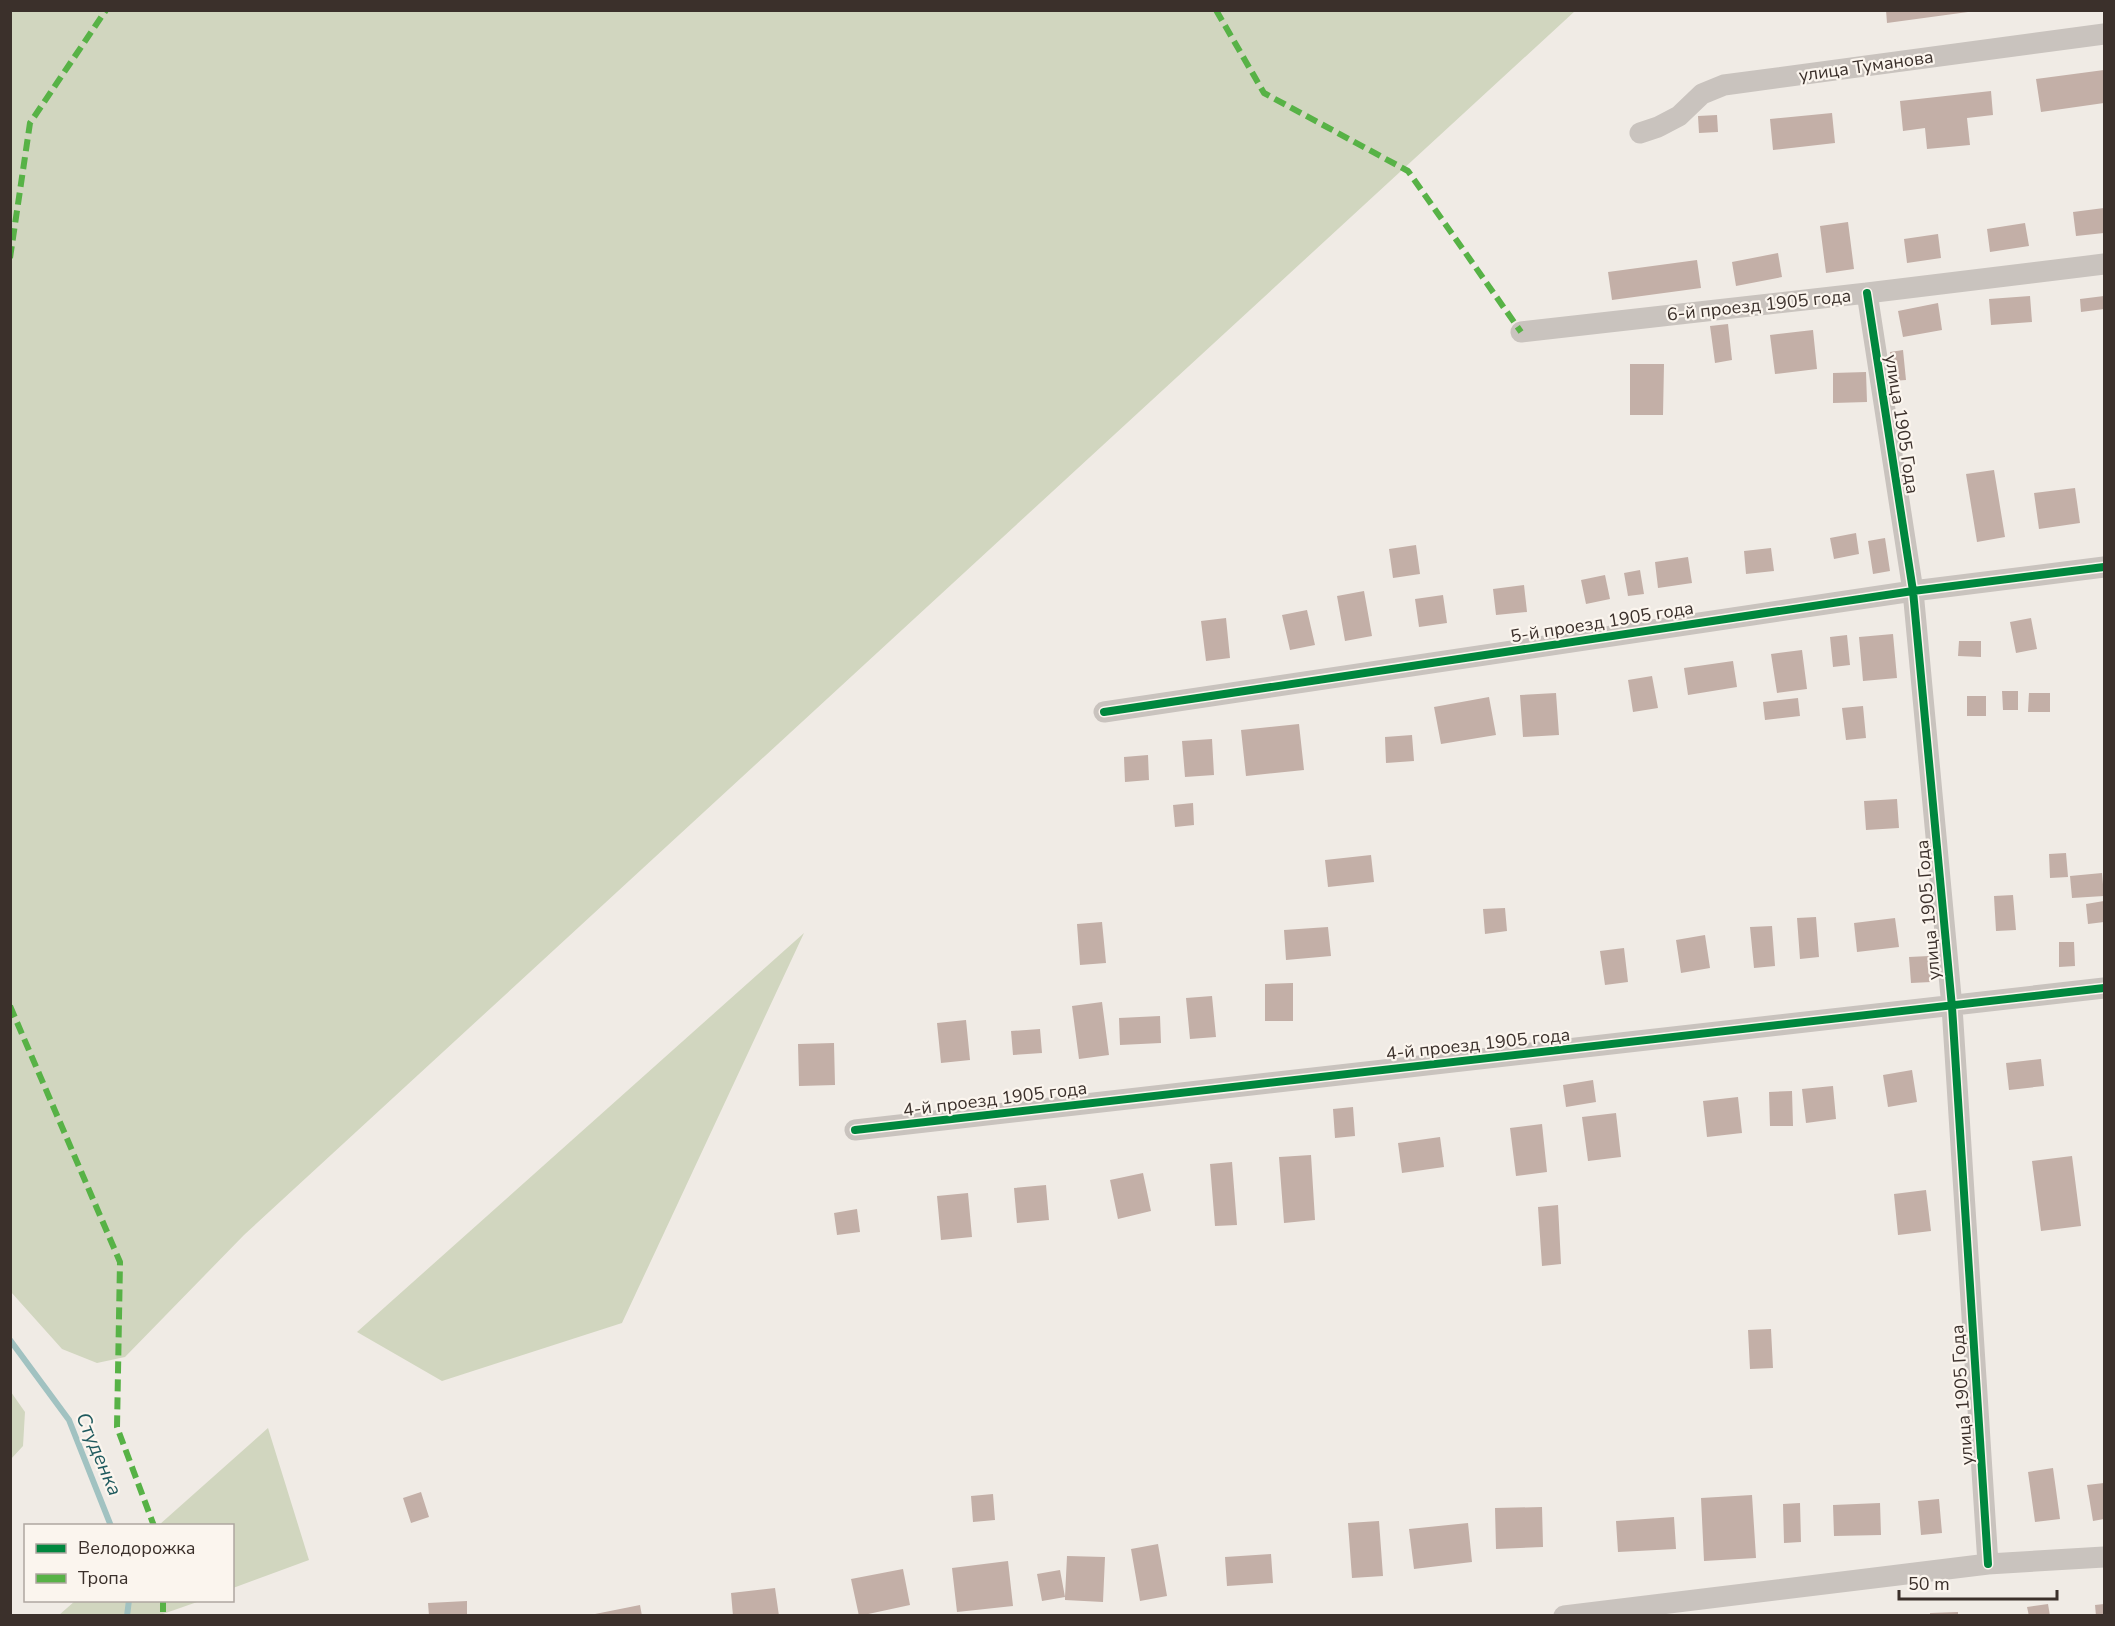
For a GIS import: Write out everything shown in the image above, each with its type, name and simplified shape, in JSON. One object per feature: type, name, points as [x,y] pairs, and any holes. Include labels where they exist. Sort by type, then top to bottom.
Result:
[{"type":"street","name":"улица Туманова","points":[[1640,133],[1658,127],[1678,116],[1702,94],[1724,86],[2104,34]]},
{"type":"street","name":"6-й проезд 1905 года","points":[[1521,332],[2104,264]]},
{"type":"street","name":"улица 1905 Года","points":[[1867,293],[1912,591],[1952,1006],[1988,1564]]},
{"type":"street","name":"5-й проезд 1905 года","points":[[1104,712],[1912,591],[2104,567]]},
{"type":"street","name":"4-й проезд 1905 года","points":[[855,1131],[2104,988]]},
{"type":"street","points":[[1564,1616],[1988,1564],[2104,1557]]},
{"type":"green space","points":[[11,10],[1575,11],[244,1235],[125,1357],[97,1363],[62,1349],[11,1292]]},
{"type":"green space","points":[[804,933],[622,1323],[442,1381],[357,1332]]},
{"type":"green space","points":[[11,1392],[25,1412],[23,1446],[11,1459]]},
{"type":"green space","points":[[268,1428],[309,1560],[234,1588],[234,1524],[160,1524]]},
{"type":"green space","points":[[74,1602],[197,1602],[160,1615],[59,1615]]},
{"type":"building","points":[[1886,10],[1968,10],[1968,12],[1887,23]]},
{"type":"building","points":[[2104,70],[2104,103],[2041,112],[2036,79]]},
{"type":"building","points":[[1991,91],[1993,115],[1967,118],[1970,145],[1927,149],[1925,128],[1903,131],[1900,101]]},
{"type":"building","points":[[1832,113],[1835,143],[1773,150],[1770,119]]},
{"type":"building","points":[[1717,115],[1718,132],[1699,133],[1698,116]]},
{"type":"building","points":[[2104,208],[2104,233],[2076,236],[2073,212]]},
{"type":"building","points":[[1848,222],[1854,269],[1826,273],[1820,226]]},
{"type":"building","points":[[2025,223],[2029,246],[1990,252],[1987,229]]},
{"type":"building","points":[[1938,234],[1941,258],[1907,263],[1904,239]]},
{"type":"building","points":[[1778,253],[1782,277],[1736,286],[1732,262]]},
{"type":"building","points":[[1697,260],[1701,288],[1612,300],[1608,272]]},
{"type":"building","points":[[2030,296],[2032,322],[1991,325],[1989,299]]},
{"type":"building","points":[[2104,296],[2104,309],[2081,312],[2080,299]]},
{"type":"building","points":[[1938,303],[1942,330],[1903,337],[1898,311]]},
{"type":"building","points":[[1728,324],[1732,360],[1715,363],[1710,326]]},
{"type":"building","points":[[1813,330],[1817,369],[1775,374],[1770,335]]},
{"type":"building","points":[[1903,350],[1906,380],[1893,381],[1890,352]]},
{"type":"building","points":[[1630,364],[1664,364],[1663,415],[1630,415]]},
{"type":"building","points":[[1866,372],[1867,402],[1833,403],[1833,373]]},
{"type":"building","points":[[1994,470],[2005,537],[1977,542],[1966,474]]},
{"type":"building","points":[[2075,488],[2080,523],[2039,529],[2034,493]]},
{"type":"building","points":[[1856,533],[1859,554],[1834,559],[1830,538]]},
{"type":"building","points":[[1885,538],[1890,571],[1873,574],[1868,541]]},
{"type":"building","points":[[1416,545],[1420,574],[1393,578],[1389,549]]},
{"type":"building","points":[[1771,548],[1774,571],[1746,574],[1744,551]]},
{"type":"building","points":[[1688,557],[1692,583],[1658,588],[1655,562]]},
{"type":"building","points":[[1640,570],[1644,594],[1628,596],[1624,573]]},
{"type":"building","points":[[1605,575],[1610,599],[1586,604],[1581,580]]},
{"type":"building","points":[[1524,585],[1527,612],[1496,615],[1493,589]]},
{"type":"building","points":[[1364,591],[1372,636],[1345,641],[1337,596]]},
{"type":"building","points":[[1443,595],[1447,623],[1419,627],[1415,599]]},
{"type":"building","points":[[1307,610],[1315,645],[1290,650],[1282,615]]},
{"type":"building","points":[[1226,618],[1230,658],[1206,661],[1201,621]]},
{"type":"building","points":[[2031,618],[2037,649],[2016,653],[2010,622]]},
{"type":"building","points":[[1893,634],[1897,678],[1863,681],[1859,637]]},
{"type":"building","points":[[1847,635],[1850,665],[1833,667],[1830,637]]},
{"type":"building","points":[[1959,641],[1981,641],[1981,657],[1958,656]]},
{"type":"building","points":[[1802,650],[1807,689],[1777,693],[1771,654]]},
{"type":"building","points":[[1733,661],[1737,687],[1688,695],[1684,668]]},
{"type":"building","points":[[1652,676],[1658,708],[1633,712],[1628,680]]},
{"type":"building","points":[[2002,691],[2018,691],[2018,710],[2003,710]]},
{"type":"building","points":[[1556,693],[1559,735],[1523,737],[1520,695]]},
{"type":"building","points":[[2029,693],[2050,693],[2050,712],[2028,712]]},
{"type":"building","points":[[1967,696],[1986,696],[1986,716],[1967,716]]},
{"type":"building","points":[[1489,697],[1496,735],[1441,744],[1434,707]]},
{"type":"building","points":[[1798,698],[1800,716],[1765,720],[1763,702]]},
{"type":"building","points":[[1863,706],[1866,738],[1846,740],[1842,708]]},
{"type":"building","points":[[1299,724],[1304,770],[1246,776],[1241,730]]},
{"type":"building","points":[[1412,735],[1414,761],[1386,763],[1385,737]]},
{"type":"building","points":[[1212,739],[1214,775],[1185,777],[1182,741]]},
{"type":"building","points":[[1148,755],[1149,780],[1125,782],[1124,757]]},
{"type":"building","points":[[1897,799],[1899,828],[1866,830],[1864,801]]},
{"type":"building","points":[[1193,803],[1194,825],[1175,827],[1173,805]]},
{"type":"building","points":[[2066,853],[2068,877],[2050,878],[2049,854]]},
{"type":"building","points":[[1371,855],[1374,882],[1328,887],[1325,860]]},
{"type":"building","points":[[2102,873],[2104,896],[2072,898],[2070,876]]},
{"type":"building","points":[[2013,895],[2016,930],[1996,931],[1994,896]]},
{"type":"building","points":[[2104,901],[2104,922],[2088,924],[2086,904]]},
{"type":"building","points":[[1505,908],[1507,931],[1485,934],[1483,909]]},
{"type":"building","points":[[1816,917],[1819,957],[1800,959],[1797,918]]},
{"type":"building","points":[[1895,918],[1899,947],[1857,952],[1854,923]]},
{"type":"building","points":[[1102,922],[1106,963],[1080,965],[1077,924]]},
{"type":"building","points":[[1772,926],[1775,966],[1754,968],[1750,927]]},
{"type":"building","points":[[1328,927],[1331,956],[1286,960],[1284,930]]},
{"type":"building","points":[[1705,935],[1710,968],[1681,973],[1676,940]]},
{"type":"building","points":[[2059,942],[2074,942],[2075,966],[2059,967]]},
{"type":"building","points":[[1624,948],[1628,982],[1605,985],[1600,951]]},
{"type":"building","points":[[1929,956],[1931,982],[1911,983],[1909,957]]},
{"type":"building","points":[[1293,983],[1293,1021],[1265,1021],[1265,984]]},
{"type":"building","points":[[1212,996],[1216,1037],[1190,1039],[1186,998]]},
{"type":"building","points":[[1102,1002],[1109,1055],[1079,1059],[1072,1006]]},
{"type":"building","points":[[1160,1016],[1161,1043],[1120,1045],[1119,1018]]},
{"type":"building","points":[[966,1020],[970,1060],[941,1063],[937,1023]]},
{"type":"building","points":[[1040,1029],[1042,1053],[1013,1055],[1011,1031]]},
{"type":"building","points":[[834,1043],[835,1085],[799,1086],[798,1044]]},
{"type":"building","points":[[2041,1059],[2044,1086],[2009,1090],[2006,1063]]},
{"type":"building","points":[[1912,1070],[1917,1102],[1888,1107],[1883,1075]]},
{"type":"building","points":[[1593,1080],[1596,1102],[1566,1107],[1563,1085]]},
{"type":"building","points":[[1833,1086],[1836,1119],[1806,1123],[1802,1089]]},
{"type":"building","points":[[1792,1091],[1793,1126],[1770,1126],[1769,1092]]},
{"type":"building","points":[[1738,1097],[1742,1133],[1707,1137],[1703,1101]]},
{"type":"building","points":[[1353,1107],[1355,1136],[1335,1138],[1333,1109]]},
{"type":"building","points":[[1616,1113],[1621,1157],[1588,1161],[1582,1117]]},
{"type":"building","points":[[1542,1124],[1547,1172],[1516,1176],[1510,1128]]},
{"type":"building","points":[[1440,1137],[1444,1167],[1402,1173],[1398,1143]]},
{"type":"building","points":[[1311,1155],[1315,1220],[1284,1223],[1279,1157]]},
{"type":"building","points":[[2072,1156],[2081,1226],[2041,1231],[2032,1161]]},
{"type":"building","points":[[1232,1162],[1237,1225],[1215,1226],[1210,1164]]},
{"type":"building","points":[[1143,1173],[1151,1211],[1118,1219],[1110,1180]]},
{"type":"building","points":[[1046,1185],[1049,1220],[1017,1223],[1014,1188]]},
{"type":"building","points":[[1926,1190],[1931,1231],[1898,1235],[1894,1194]]},
{"type":"building","points":[[968,1193],[972,1237],[941,1240],[937,1196]]},
{"type":"building","points":[[1558,1205],[1561,1264],[1542,1266],[1538,1207]]},
{"type":"building","points":[[857,1209],[860,1232],[837,1235],[834,1213]]},
{"type":"building","points":[[1771,1329],[1773,1368],[1750,1369],[1748,1330]]},
{"type":"building","points":[[2053,1468],[2060,1519],[2035,1522],[2028,1472]]},
{"type":"building","points":[[2104,1483],[2104,1519],[2093,1521],[2087,1485]]},
{"type":"building","points":[[421,1492],[429,1517],[411,1523],[403,1498]]},
{"type":"building","points":[[993,1494],[995,1520],[973,1522],[971,1496]]},
{"type":"building","points":[[1752,1495],[1756,1558],[1704,1561],[1701,1498]]},
{"type":"building","points":[[1939,1499],[1942,1533],[1921,1535],[1918,1501]]},
{"type":"building","points":[[1800,1503],[1801,1542],[1784,1543],[1783,1504]]},
{"type":"building","points":[[1880,1503],[1881,1535],[1834,1536],[1833,1505]]},
{"type":"building","points":[[1542,1507],[1543,1547],[1496,1549],[1495,1508]]},
{"type":"building","points":[[1674,1517],[1676,1549],[1618,1552],[1616,1521]]},
{"type":"building","points":[[1379,1521],[1383,1576],[1352,1578],[1348,1523]]},
{"type":"building","points":[[1468,1523],[1472,1562],[1414,1569],[1409,1529]]},
{"type":"building","points":[[1158,1544],[1167,1596],[1140,1601],[1131,1549]]},
{"type":"building","points":[[1271,1554],[1273,1583],[1227,1586],[1225,1557]]},
{"type":"building","points":[[1067,1556],[1105,1557],[1103,1602],[1065,1600]]},
{"type":"building","points":[[1008,1561],[1013,1606],[957,1612],[952,1568]]},
{"type":"building","points":[[903,1569],[910,1605],[859,1616],[851,1579]]},
{"type":"building","points":[[1060,1570],[1065,1597],[1042,1601],[1037,1574]]},
{"type":"building","points":[[775,1588],[779,1616],[733,1616],[731,1593]]},
{"type":"building","points":[[467,1601],[467,1616],[429,1616],[428,1603]]},
{"type":"building","points":[[2048,1604],[2050,1616],[2029,1616],[2027,1607]]},
{"type":"building","points":[[2104,1604],[2104,1616],[2096,1616],[2095,1605]]},
{"type":"building","points":[[640,1605],[642,1616],[595,1616],[595,1614]]},
{"type":"building","points":[[1958,1612],[1958,1616],[1930,1616],[1930,1613]]},
{"type":"waterway","name":"Студенка","points":[[10,1340],[69,1420],[110,1524]]},
{"type":"waterway","name":"Студенка","points":[[127,1616],[129,1602]]},
{"type":"marked path","points":[[10,258],[30,123],[106,10]]},
{"type":"marked path","points":[[1216,10],[1264,93],[1408,171],[1521,332]]},
{"type":"marked path","points":[[10,1006],[120,1262],[117,1427],[153,1524]]},
{"type":"marked path","points":[[163,1602],[163,1616]]},
{"type":"cycle path","points":[[1867,293],[1913,591],[1952,1007],[1988,1564]]},
{"type":"cycle path","points":[[1104,712],[1913,591],[2104,567]]},
{"type":"cycle path","points":[[855,1130],[2104,988]]}]
